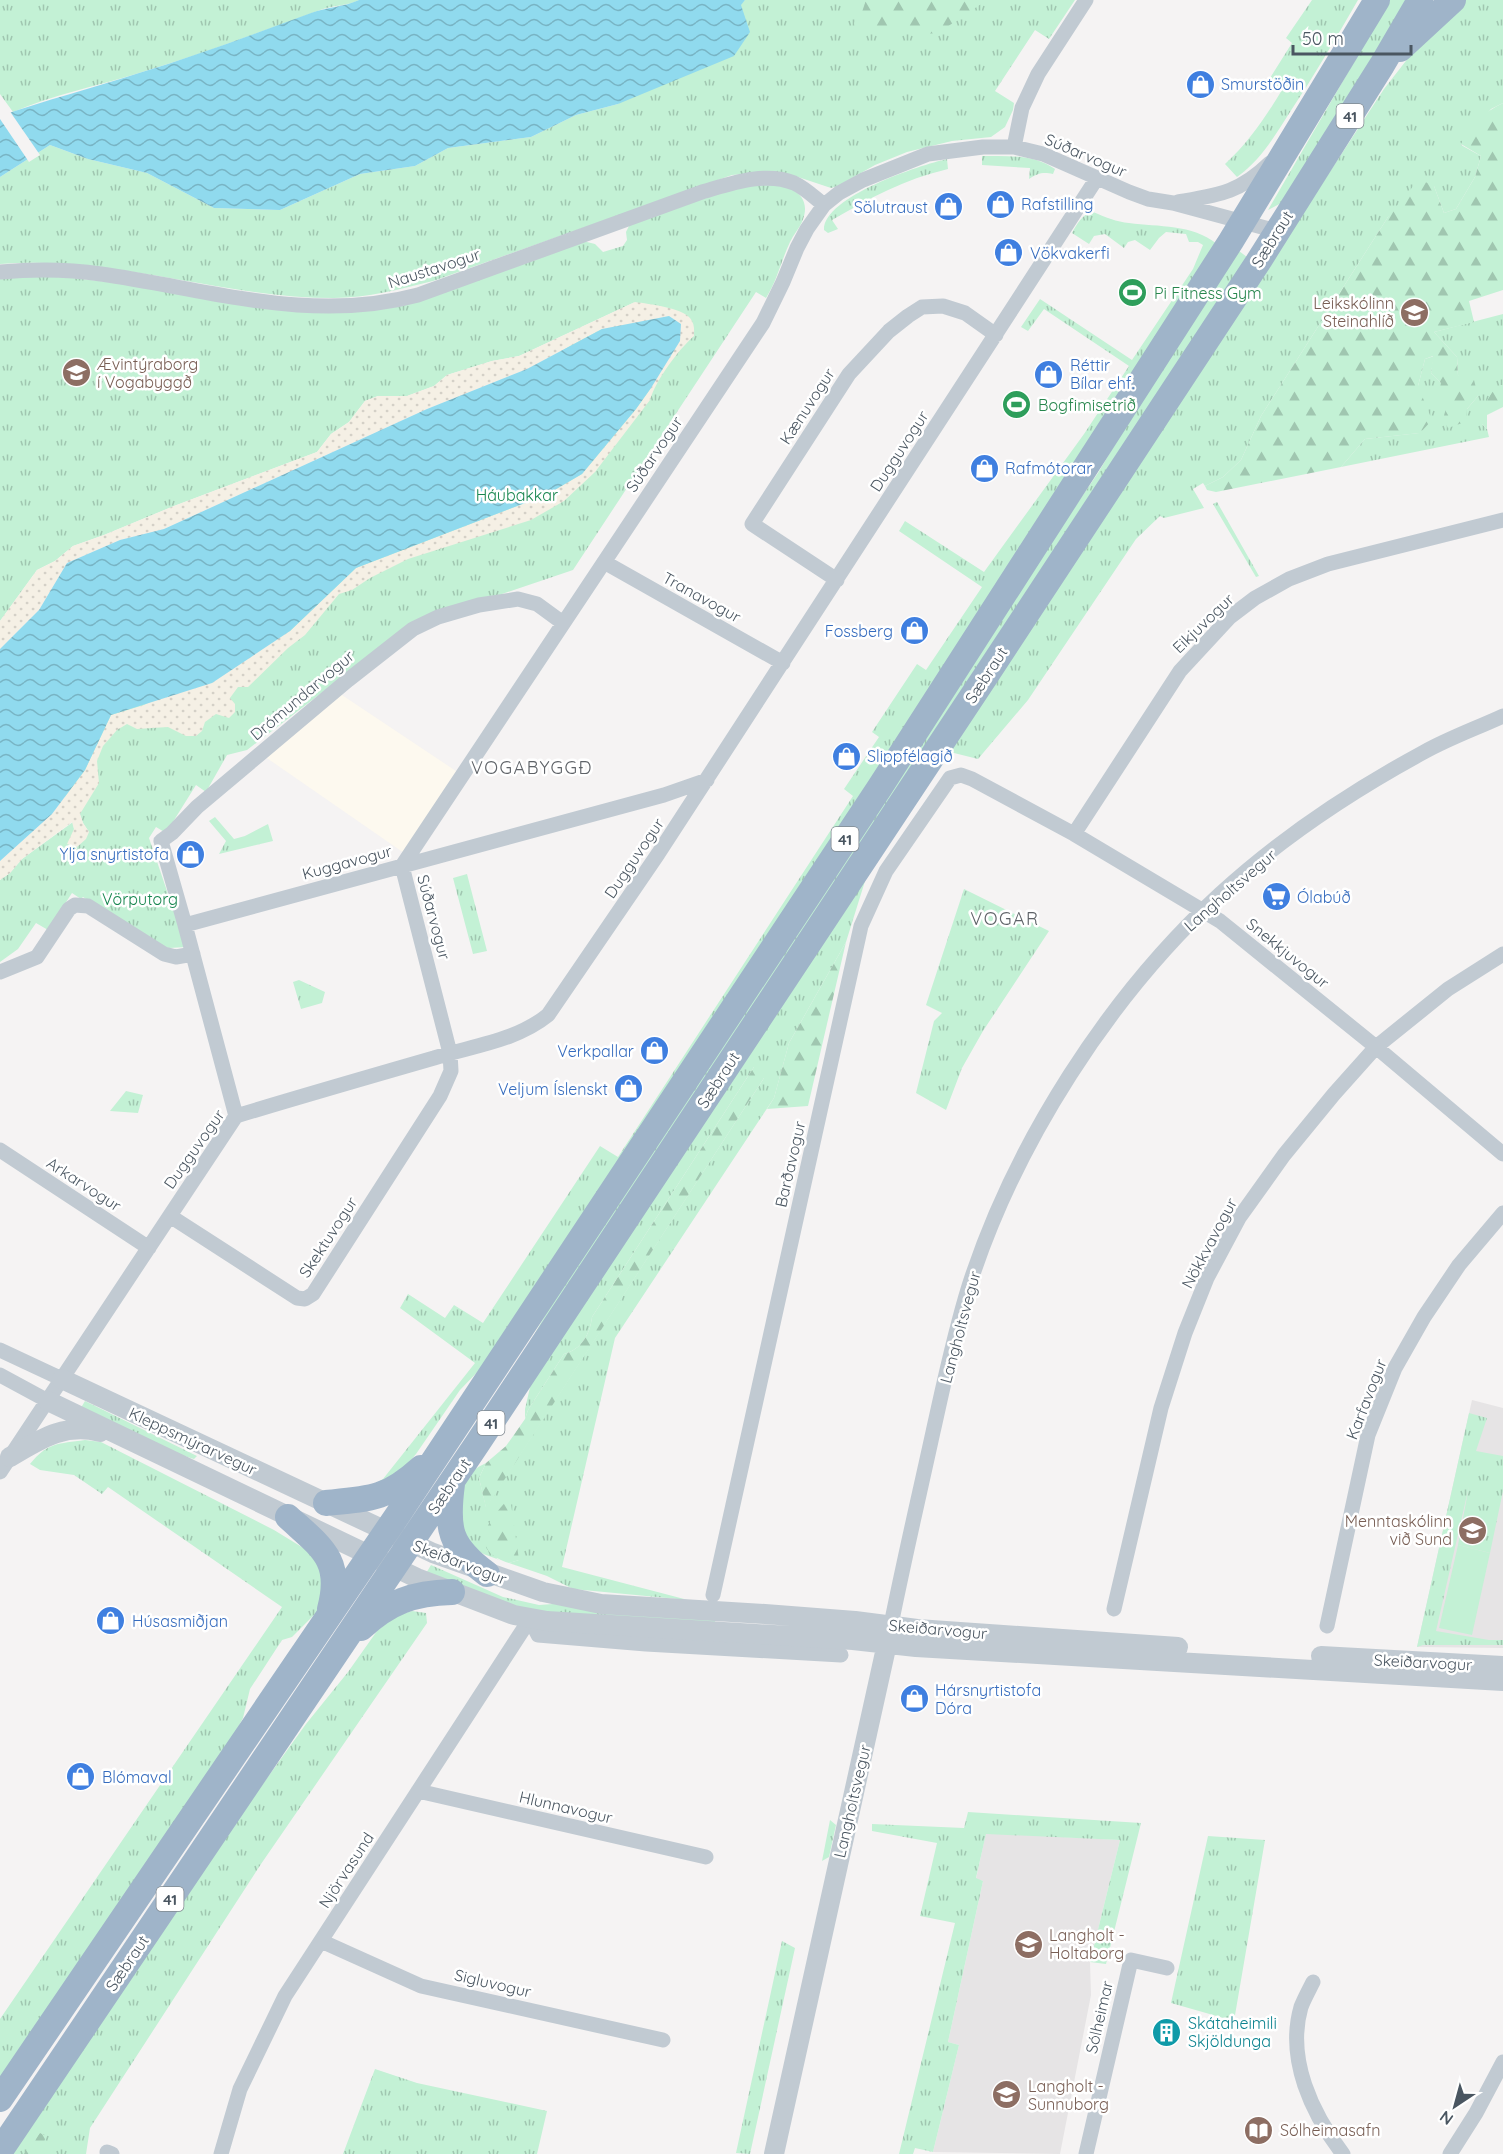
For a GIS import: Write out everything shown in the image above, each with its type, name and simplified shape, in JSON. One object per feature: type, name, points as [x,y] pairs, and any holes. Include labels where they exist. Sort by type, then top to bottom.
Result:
[{"type":"highway","points":[[1361,28],[1368,0]]},
{"type":"highway","name":"Sæbraut","points":[[0,2099],[440,1452],[880,787],[1243,221],[1377,0]]},
{"type":"highway","name":"Sæbraut","points":[[0,2151],[452,1482],[987,674],[1277,231],[1382,65],[1420,0]]},
{"type":"highway","points":[[1382,65],[1453,0]]},
{"type":"highway","points":[[326,1503],[357,1501],[388,1492],[403,1484],[440,1452]]},
{"type":"highway","points":[[452,1482],[448,1514],[450,1527],[466,1557],[487,1574]]},
{"type":"highway","points":[[288,1517],[325,1550],[336,1580],[329,1614]]},
{"type":"highway","points":[[340,1647],[375,1616],[399,1602],[426,1593],[452,1592]]},
{"type":"street","points":[[1014,147],[1022,108],[1038,74],[1086,0]]},
{"type":"street","name":"Súðarvogur","points":[[1173,203],[1224,194],[1237,189],[1262,171],[1288,146]]},
{"type":"street","name":"Súðarvogur","points":[[450,1053],[402,866],[763,323],[776,300],[802,239],[824,205],[839,193],[863,180],[928,154],[983,147],[1014,147],[1043,154],[1138,195],[1277,231]]},
{"type":"street","name":"Naustavogur","points":[[0,272],[47,270],[100,274],[299,306],[352,307],[396,301],[418,295],[702,192],[736,182],[765,178],[782,179],[794,183],[824,205]]},
{"type":"street","name":"Dugguvogur","points":[[63,1379],[236,1116],[497,1041],[536,1024],[548,1015],[707,780],[1097,178]]},
{"type":"street","name":"Kænuvogur","points":[[837,580],[752,524],[836,394],[849,374],[889,331],[922,307],[943,306],[965,313],[996,334]]},
{"type":"street","name":"Eikjuvogur","points":[[1074,834],[1180,671],[1230,617],[1255,598],[1289,579],[1328,564],[1503,520]]},
{"type":"street","name":"Tranavogur","points":[[604,562],[783,663]]},
{"type":"street","name":"Drómundarvogur","points":[[185,925],[161,841],[197,807],[348,680],[413,629],[438,617],[479,605],[518,599],[527,600],[537,604],[563,623]]},
{"type":"street","name":"Langholtsvegur","points":[[774,2154],[954,1339],[969,1286],[987,1236],[1020,1161],[1051,1105],[1106,1024],[1140,980],[1203,910],[1245,873],[1324,813],[1427,750],[1503,716]]},
{"type":"street","name":"Barðavogur","points":[[713,1595],[861,926],[886,871],[946,781],[956,775],[966,776]]},
{"type":"street","name":"Snekkjuvogur","points":[[966,776],[1074,834],[1220,921],[1376,1047],[1503,1154]]},
{"type":"street","name":"Kuggavogur","points":[[185,925],[664,795],[707,780]]},
{"type":"street","points":[[0,972],[37,957],[69,909],[75,905],[88,906],[164,954],[176,957],[193,954]]},
{"type":"street","points":[[185,925],[236,1116]]},
{"type":"street","name":"Nökkvavogur","points":[[1114,1610],[1161,1408],[1185,1333],[1207,1278],[1239,1218],[1284,1155],[1376,1047],[1448,989],[1503,954]]},
{"type":"street","name":"Skektuvogur","points":[[170,1216],[297,1298],[306,1299],[313,1294],[440,1096],[451,1071],[450,1053]]},
{"type":"street","name":"Arkarvogur","points":[[0,1150],[149,1248]]},
{"type":"street","name":"Karfavogur","points":[[1328,1626],[1368,1435],[1395,1368],[1424,1317],[1459,1265],[1503,1213]]},
{"type":"street","name":"Kleppsmýrarvegur","points":[[0,1350],[386,1531]]},
{"type":"street","name":"Kleppsmýrarvegur","points":[[0,1375],[48,1401],[369,1555]]},
{"type":"street","points":[[5,1464],[63,1379]]},
{"type":"street","points":[[5,1464],[63,1430],[90,1429],[128,1440]]},
{"type":"street","name":"Skeiðarvogur","points":[[386,1531],[487,1574],[543,1592],[601,1604],[744,1612],[889,1634],[916,1647],[1503,1681]]},
{"type":"street","name":"Skeiðarvogur","points":[[369,1555],[452,1592],[530,1619],[800,1645],[841,1655]]},
{"type":"street","name":"Njörvasund","points":[[221,2154],[240,2089],[285,1996],[530,1619]]},
{"type":"street","name":"Skeiðarvogur","points":[[800,1645],[917,1629],[1138,1645],[1503,1666]]},
{"type":"street","name":"Hlunnavogur","points":[[418,1791],[706,1857]]},
{"type":"street","name":"Sigluvogur","points":[[321,1941],[421,1986],[663,2040]]},
{"type":"street","name":"Sólheimar","points":[[1086,2154],[1131,1960],[1167,1968]]},
{"type":"street","points":[[1313,1982],[1301,2007],[1298,2037],[1300,2073],[1310,2100],[1324,2127],[1343,2154]]},
{"type":"street","points":[[1450,2154],[1503,2062]]},
{"type":"shaded area","points":[[339,693],[459,773],[404,853],[261,754]]},
{"type":"shaded area","name":"Menntaskólinn við Sund","points":[[1472,1400],[1503,1408],[1503,1648],[1417,1647]]},
{"type":"shaded area","points":[[986,1833],[1120,1840],[1090,1962],[1091,1995],[1060,2154],[933,2152],[959,2045],[948,2042],[983,1881],[976,1879]]},
{"type":"green space","points":[[0,0],[359,0],[325,8],[185,59],[13,112],[0,94]]},
{"type":"green space","points":[[745,0],[1075,0],[1049,39],[1035,30],[995,91],[1014,103],[1005,127],[991,137],[952,141],[907,152],[875,165],[831,188],[798,177],[768,172],[732,175],[433,281],[384,293],[359,296],[334,298],[292,296],[84,266],[42,263],[0,264],[0,177],[50,145],[88,159],[147,173],[214,208],[280,210],[360,174],[415,166],[448,148],[531,137],[576,115],[618,104]]},
{"type":"green space","points":[[866,0],[987,0],[938,33],[911,35],[905,25],[857,32],[854,23],[861,15]]},
{"type":"green space","points":[[1312,0],[1358,0],[1273,139],[1260,156],[1237,177],[1225,164],[1256,129],[1282,90],[1270,78],[1292,43],[1286,38]]},
{"type":"green space","points":[[1390,0],[1409,0],[1287,200],[1268,210]]},
{"type":"green space","points":[[1463,0],[1503,0],[1503,103],[1491,109],[1461,145],[1481,156],[1475,177],[1456,209],[1444,213],[1434,186],[1388,217],[1261,416],[1241,460],[1223,477],[1205,486],[1203,483],[1193,489],[1204,508],[1164,518],[1160,516],[1136,539],[1028,700],[978,759],[950,752],[1384,89],[1423,39]]},
{"type":"green space","name":"Leikskólinn Steinahlíð","points":[[1503,103],[1503,290],[1469,301],[1474,322],[1434,332],[1457,357],[1458,375],[1474,380],[1478,396],[1467,409],[1465,422],[1448,428],[1443,419],[1447,405],[1438,397],[1441,383],[1431,373],[1433,356],[1425,359],[1418,386],[1432,420],[1420,433],[1365,439],[1341,467],[1216,492],[1207,490],[1205,486],[1223,477],[1241,460],[1261,416],[1388,217],[1419,179],[1434,186],[1444,213],[1456,209],[1475,177],[1481,156],[1461,144],[1478,120]]},
{"type":"green space","points":[[982,156],[1029,158],[1055,169],[1053,174],[1035,175],[1029,179],[1030,168],[982,165]]},
{"type":"green space","points":[[947,159],[948,169],[917,178],[874,197],[832,220],[838,229],[828,233],[824,230],[828,218],[839,206],[855,195],[896,175]]},
{"type":"green space","points":[[766,181],[783,185],[797,192],[805,204],[802,222],[790,242],[770,291],[766,298],[756,292],[573,570],[410,625],[247,750],[227,755],[206,792],[196,785],[166,833],[156,827],[149,838],[186,947],[161,946],[83,897],[81,899],[72,893],[48,930],[36,923],[18,949],[0,962],[0,880],[10,873],[22,859],[73,822],[74,829],[89,832],[80,814],[0,726],[635,302],[519,356],[492,361],[447,375],[434,386],[407,396],[378,396],[365,401],[349,422],[331,434],[317,452],[73,546],[55,561],[37,570],[0,621],[0,279],[47,275],[360,311],[583,241],[595,244],[603,252],[623,246],[627,240],[626,232],[630,224],[693,200]]},
{"type":"green space","points":[[1093,212],[1124,222],[1186,230],[1217,244],[1101,431],[486,1363],[460,1390],[416,1454],[396,1478],[373,1485],[383,1479],[475,1363],[400,1308],[408,1294],[445,1318],[454,1305],[483,1323],[600,1146],[618,1157],[853,796],[844,789],[879,737],[872,732],[917,664],[926,670],[982,587],[899,531],[905,521],[984,572],[1084,434],[1129,366],[1044,309],[1028,331],[1021,327],[1040,299],[1132,360],[1193,269],[1203,245],[1198,242],[1189,242],[1186,234],[1166,232],[1150,250],[1135,240],[1128,242],[1124,248],[1105,234],[1094,236],[1089,244],[1072,233],[1083,217]]},
{"type":"green space","points":[[1239,251],[1247,257],[524,1353],[556,1296],[989,632],[1098,473],[1137,407]]},
{"type":"green space","points":[[1503,314],[1503,385],[1482,424],[1487,429],[1489,437],[1341,467],[1365,439],[1419,433],[1418,386],[1425,359],[1434,356],[1431,373],[1467,409],[1478,396],[1458,375],[1457,357],[1434,332]]},
{"type":"green space","points":[[1503,385],[1503,407],[1487,415],[1487,429],[1482,424],[1485,407],[1492,392]]},
{"type":"green space","points":[[1217,502],[1259,576],[1256,577],[1213,504]]},
{"type":"green space","points":[[215,817],[234,839],[268,824],[273,841],[219,854],[226,841],[209,821]]},
{"type":"green space","points":[[467,874],[487,951],[473,954],[453,878]]},
{"type":"green space","points":[[866,878],[846,942],[789,1043],[774,1098],[615,1338],[562,1567],[688,1600],[573,1589],[547,1576],[509,1563],[519,1560],[496,1558],[501,1561],[481,1553],[471,1544],[463,1528],[459,1508],[462,1484],[472,1471],[486,1463],[479,1478],[486,1507],[764,1078],[754,1067],[592,1317],[584,1340],[576,1348],[564,1354],[528,1410],[525,1419],[531,1383]]},
{"type":"green space","points":[[964,889],[1049,931],[983,1031],[962,1068],[946,1110],[916,1093],[934,1021],[942,1013],[926,1005]]},
{"type":"green space","points":[[846,942],[808,1106],[767,1109],[774,1098],[789,1043]]},
{"type":"green space","points":[[299,980],[325,992],[322,1003],[301,1009],[293,982]]},
{"type":"green space","points":[[763,1066],[766,1072],[764,1078],[486,1508],[479,1478],[486,1463],[506,1446],[564,1354],[576,1348],[584,1340],[592,1317],[754,1067]]},
{"type":"green space","points":[[126,1091],[143,1095],[138,1113],[110,1111]]},
{"type":"green space","points":[[85,1401],[197,1456],[194,1459],[158,1448],[79,1411]]},
{"type":"green space","points":[[1469,1413],[1487,1418],[1476,1451],[1503,1456],[1503,1491],[1490,1553],[1458,1545],[1469,1486],[1436,1631],[1489,1640],[1503,1640],[1503,1645],[1423,1645],[1417,1647]]},
{"type":"green space","points":[[85,1440],[101,1442],[274,1530],[305,1549],[320,1563],[326,1592],[317,1612],[292,1637],[282,1640],[250,1689],[243,1718],[230,1742],[0,2081],[0,2019],[282,1607],[108,1487],[102,1494],[74,1475],[40,1470],[30,1464],[42,1452],[54,1445]]},
{"type":"green space","points":[[510,1497],[519,1560],[509,1563],[495,1557],[487,1549],[484,1541],[489,1524]]},
{"type":"green space","points":[[1458,1545],[1490,1553],[1472,1635],[1439,1628]]},
{"type":"green space","points":[[431,1565],[503,1597],[539,1605],[567,1603],[716,1618],[714,1626],[542,1616],[425,1575]]},
{"type":"green space","points":[[412,1611],[426,1613],[427,1623],[261,1864],[90,2128],[86,2154],[11,2154],[252,1799],[306,1724],[348,1672],[377,1631],[396,1616]]},
{"type":"green space","points":[[968,1812],[1141,1823],[1106,1964],[1090,1962],[1120,1840],[986,1834],[976,1878],[983,1881],[948,2042],[959,2045],[933,2152],[915,2148],[913,2154],[899,2154],[955,1923],[920,1916],[937,1843],[872,1831],[872,1824],[964,1828]]},
{"type":"green space","points":[[830,1820],[836,1825],[829,1857],[822,1861]]},
{"type":"green space","points":[[1208,1836],[1265,1840],[1234,2021],[1171,2003]]},
{"type":"green space","points":[[782,1941],[795,1948],[750,2154],[736,2153]]},
{"type":"green space","points":[[375,2069],[417,2083],[547,2111],[537,2154],[343,2154]]},
{"type":"green space","points":[[40,2133],[46,2136],[40,2154],[24,2154]]},
{"type":"sand","points":[[635,302],[665,307],[686,315],[693,322],[694,336],[668,366],[650,400],[595,472],[564,501],[531,520],[408,559],[352,590],[339,594],[305,635],[288,648],[248,687],[238,687],[230,698],[235,704],[235,712],[229,718],[216,714],[205,722],[202,731],[196,736],[186,736],[168,727],[137,729],[127,724],[117,730],[103,746],[97,761],[99,783],[80,814],[89,832],[86,839],[77,847],[67,844],[74,829],[72,822],[22,859],[10,873],[0,880],[0,861],[52,814],[85,770],[111,715],[144,705],[290,631],[356,568],[546,495],[582,474],[651,388],[602,329],[527,369],[427,409],[164,529],[120,540],[67,563],[39,610],[0,649],[0,621],[37,570],[55,561],[73,546],[317,452],[331,434],[349,422],[365,401],[378,396],[407,396],[434,386],[447,375],[492,361],[519,356]]},
{"type":"water","points":[[359,0],[745,0],[741,5],[750,32],[734,56],[618,104],[576,115],[531,137],[448,148],[415,166],[360,174],[280,210],[214,208],[147,173],[88,159],[50,145],[0,177],[0,116],[183,59],[317,11]]},
{"type":"water","points":[[669,316],[681,324],[680,341],[636,409],[582,474],[546,495],[356,568],[290,631],[212,683],[111,715],[85,770],[52,814],[0,861],[0,649],[39,610],[67,563],[120,540],[164,529],[427,409],[527,369],[602,329]]},
{"type":"pier","points":[[9,110],[40,155],[29,162],[0,119],[0,113]]},
{"type":"place","name":"Smurstöðin","points":[[1200,84]]},
{"type":"place","name":"Rafstilling","points":[[1000,204]]},
{"type":"place","name":"Sölutraust","points":[[949,207]]},
{"type":"place","name":"Vökvakerfi","points":[[1009,253]]},
{"type":"place","name":"Pi Fitness Gym","points":[[1133,293]]},
{"type":"place","name":"Leikskólinn Steinahlíð","points":[[1415,312]]},
{"type":"place","name":"Ævintýraborg í Vogabyggð","points":[[76,373]]},
{"type":"place","name":"Réttir Bílar ehf.","points":[[1049,374]]},
{"type":"place","name":"Bogfimisetrið","points":[[1017,405]]},
{"type":"place","name":"Rafmótorar","points":[[984,468]]},
{"type":"place","name":"Fossberg","points":[[914,631]]},
{"type":"place","name":"Slippfélagið","points":[[846,756]]},
{"type":"place","name":"Ylja snyrtistofa","points":[[190,854]]},
{"type":"place","name":"Ólabúð","points":[[1276,897]]},
{"type":"place","name":"Verkpallar","points":[[655,1051]]},
{"type":"place","name":"Veljum Íslenskt","points":[[629,1089]]},
{"type":"place","name":"Menntaskólinn við Sund","points":[[1473,1530]]},
{"type":"place","name":"Húsasmiðjan","points":[[111,1621]]},
{"type":"place","name":"Hársnyrtistofa Dóra","points":[[914,1699]]},
{"type":"place","name":"Blómaval","points":[[81,1777]]},
{"type":"place","name":"Langholt - Holtaborg","points":[[1028,1944]]},
{"type":"place","name":"Skátaheimili Skjöldunga","points":[[1167,2032]]},
{"type":"place","name":"Langholt - Sunnuborg","points":[[1007,2095]]},
{"type":"place","name":"Sólheimasafn","points":[[1259,2130]]},
{"type":"district","name":"VOGABYGGÐ","points":[[532,767]]},
{"type":"district","name":"VOGAR","points":[[1005,918]]},
{"type":"park label","name":"Háubakkar","points":[[517,495]]},
{"type":"park label","name":"Vörputorg","points":[[140,899]]}]
